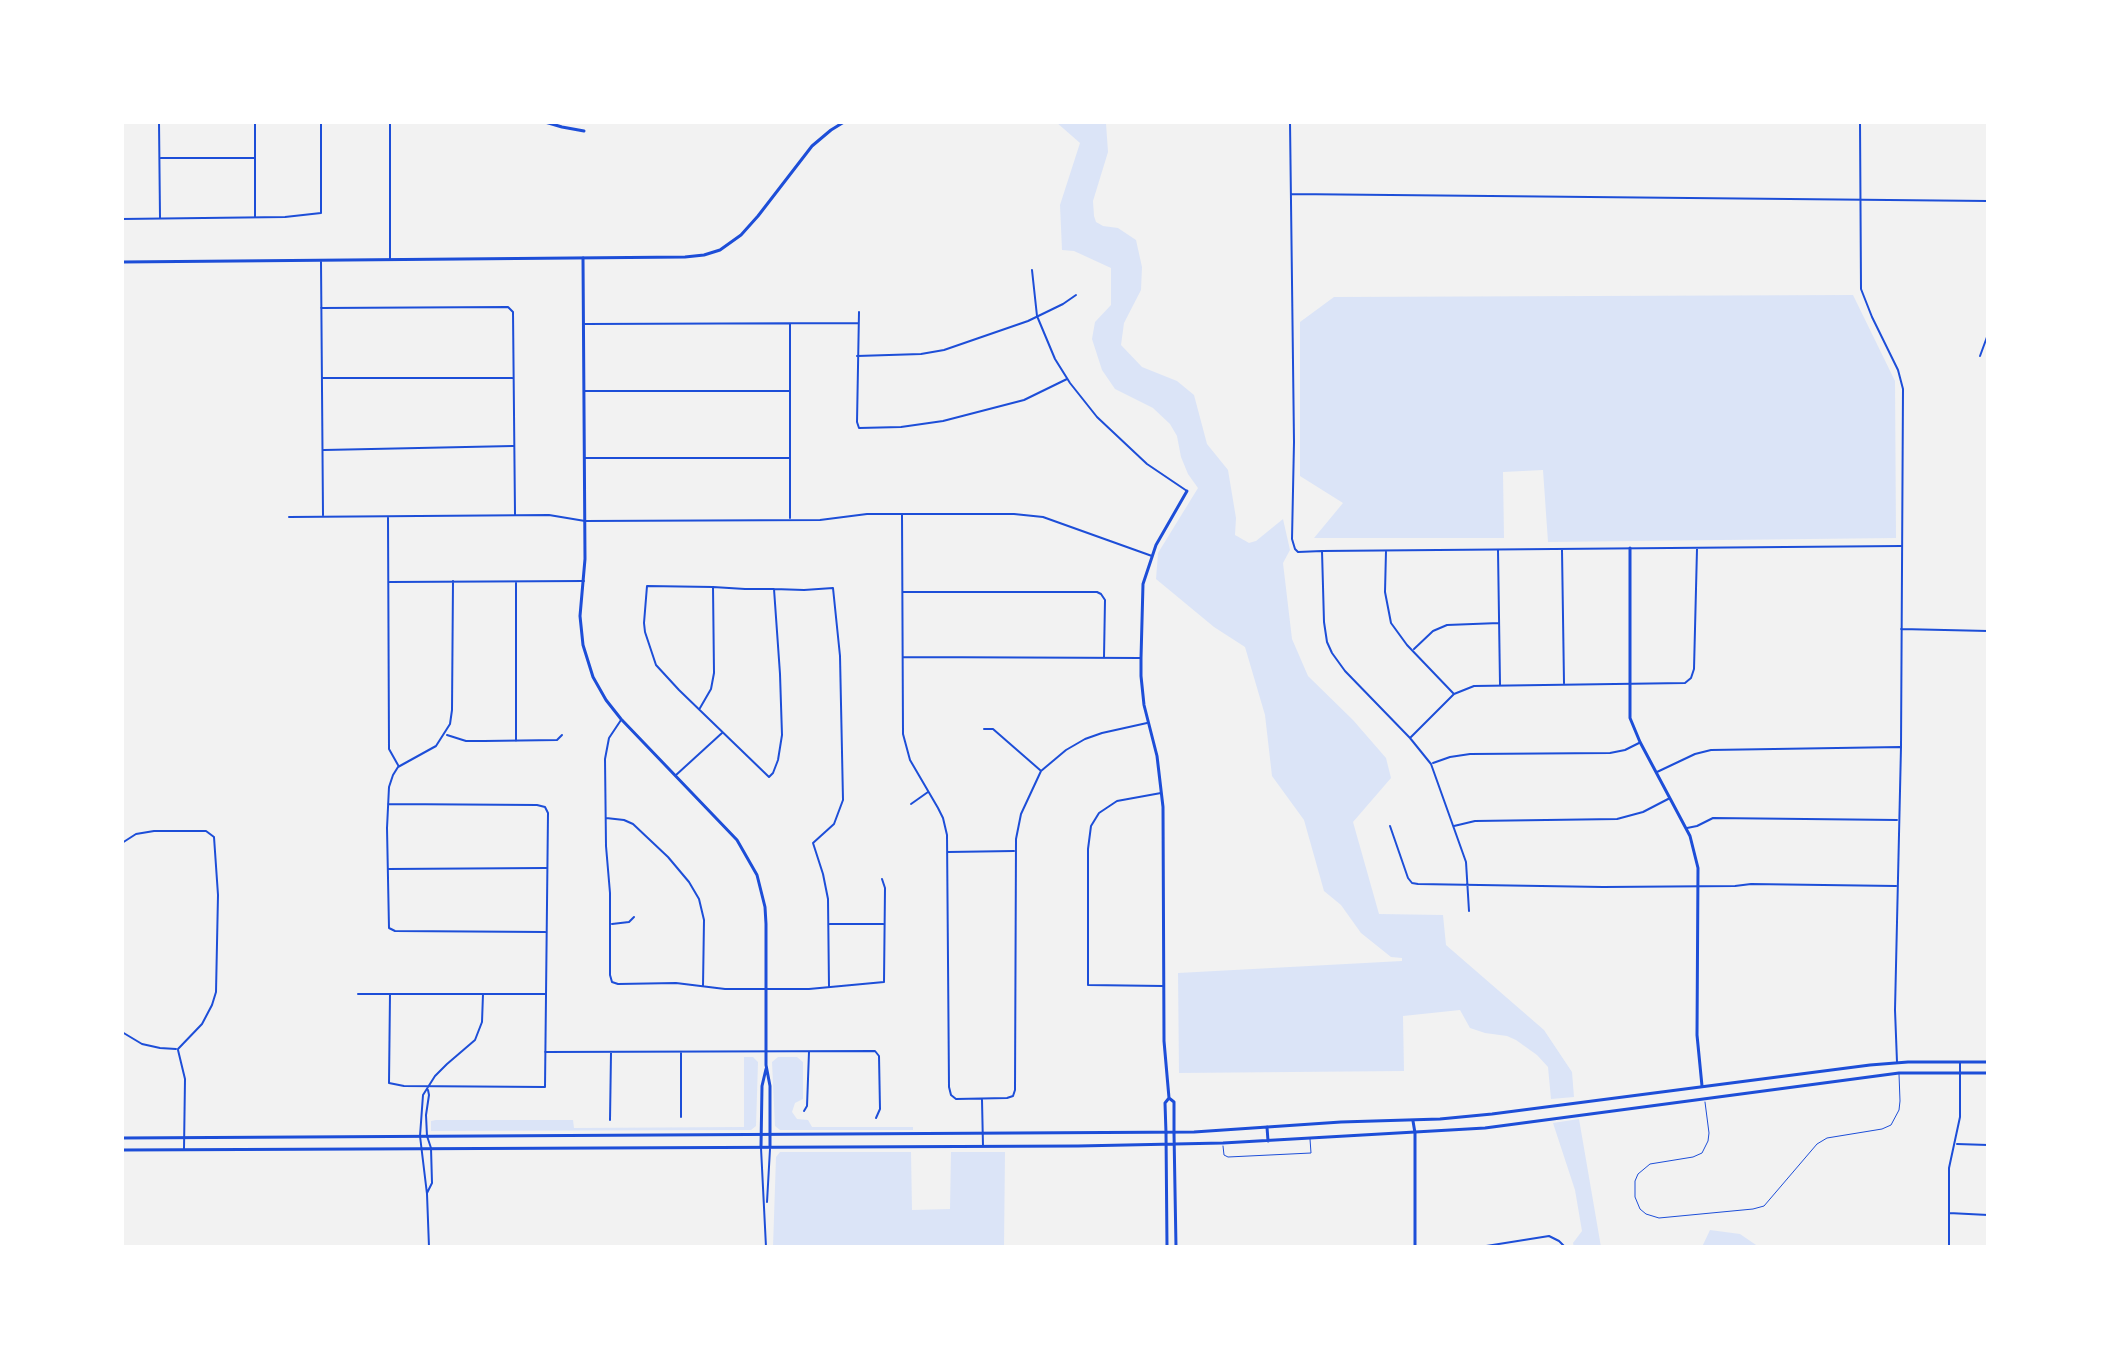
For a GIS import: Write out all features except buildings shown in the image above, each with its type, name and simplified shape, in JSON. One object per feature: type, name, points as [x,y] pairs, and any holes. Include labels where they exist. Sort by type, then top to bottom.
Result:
[{"type":"main road","points":[[545,122],[584,131]]},
{"type":"main road","points":[[122,262],[704,255],[720,250],[735,240],[812,146],[844,122]]},
{"type":"main road","points":[[583,258],[585,521],[580,616],[583,645],[599,689],[621,719],[737,840],[754,867],[765,907],[766,1065],[762,1086],[761,1147]]},
{"type":"main road","points":[[1167,1247],[1165,1103],[1169,1098],[1164,1041],[1162,793],[1142,690],[1141,658],[1143,584],[1156,545],[1187,491]]},
{"type":"main road","points":[[1630,548],[1630,718],[1687,828],[1697,859],[1697,1035],[1702,1086]]},
{"type":"main road","points":[[122,1138],[1174,1133],[1363,1121],[1413,1121],[1492,1114],[1897,1063],[1988,1062]]},
{"type":"main road","points":[[1897,1063],[1899,1073]]},
{"type":"main road","points":[[766,1065],[770,1086],[770,1147]]},
{"type":"main road","points":[[1803,1073],[1805,1085]]},
{"type":"main road","points":[[122,1150],[1223,1143],[1485,1128],[1899,1073],[1988,1073]]},
{"type":"main road","points":[[1169,1098],[1174,1102],[1176,1247]]},
{"type":"main road","points":[[1612,1098],[1613,1110]]},
{"type":"main road","points":[[1413,1121],[1415,1247]]},
{"type":"main road","points":[[1267,1127],[1268,1141]]},
{"type":"main road","points":[[671,1135],[672,1148]]},
{"type":"main road","points":[[1167,1217],[1176,1217]]},
{"type":"main road","points":[[1167,1241],[1176,1240]]},
{"type":"street","points":[[159,122],[160,218]]},
{"type":"street","points":[[255,122],[255,217]]},
{"type":"street","points":[[122,219],[285,217],[321,213],[321,122]]},
{"type":"street","points":[[390,122],[390,260]]},
{"type":"street","points":[[1290,122],[1294,442],[1292,539],[1298,552],[1901,546]]},
{"type":"street","points":[[1860,122],[1861,289],[1898,370],[1903,389],[1901,747],[1895,1010],[1897,1063]]},
{"type":"street","points":[[159,158],[255,158]]},
{"type":"street","points":[[1291,194],[1988,201]]},
{"type":"street","points":[[321,260],[323,517]]},
{"type":"street","points":[[1032,270],[1037,316],[1067,379],[1097,417],[1147,464],[1187,491]]},
{"type":"street","points":[[857,356],[921,354],[944,350],[1037,316],[1076,295]]},
{"type":"street","points":[[321,308],[508,307],[513,312],[515,516]]},
{"type":"street","points":[[859,312],[859,428],[901,427],[943,421],[1024,400],[1067,379]]},
{"type":"street","points":[[1980,356],[1987,337],[1988,320]]},
{"type":"street","points":[[790,323],[790,520]]},
{"type":"street","points":[[583,324],[858,323]]},
{"type":"street","points":[[322,378],[513,378]]},
{"type":"street","points":[[584,391],[790,391]]},
{"type":"street","points":[[323,450],[514,446]]},
{"type":"street","points":[[584,458],[790,458]]},
{"type":"street","points":[[289,517],[549,515],[585,521],[820,520],[867,514],[1032,515],[1152,556]]},
{"type":"street","points":[[902,514],[903,734],[913,766],[945,824],[948,852],[949,1087],[956,1099],[1011,1097],[1016,1085],[1015,851],[1021,814],[1041,771],[1085,739],[1148,722]]},
{"type":"street","points":[[388,516],[389,749],[398,767]]},
{"type":"street","points":[[1410,738],[1454,694],[1474,686],[1685,683],[1693,674],[1697,548]]},
{"type":"street","points":[[1498,549],[1500,685]]},
{"type":"street","points":[[1562,549],[1564,684]]},
{"type":"street","points":[[1386,550],[1385,592],[1388,614],[1396,631],[1454,694]]},
{"type":"street","points":[[1322,551],[1325,630],[1332,653],[1431,764],[1466,862],[1469,911]]},
{"type":"street","points":[[453,581],[450,724],[436,746],[398,767],[389,787],[389,928],[395,931],[546,932]]},
{"type":"street","points":[[516,581],[516,741]]},
{"type":"street","points":[[389,582],[584,581]]},
{"type":"street","points":[[774,589],[782,735],[778,760],[769,777],[656,665],[644,623],[647,586],[833,588],[841,667],[843,800],[834,824],[813,843],[826,887],[829,987]]},
{"type":"street","points":[[699,709],[711,689],[714,673],[713,587]]},
{"type":"street","points":[[903,592],[1097,592],[1105,600],[1104,657]]},
{"type":"street","points":[[1413,650],[1433,631],[1447,625],[1499,623]]},
{"type":"street","points":[[1901,629],[1988,631]]},
{"type":"street","points":[[903,657],[1141,658]]},
{"type":"street","points":[[621,719],[606,748],[612,982],[765,989],[809,989],[884,982],[885,888],[882,879]]},
{"type":"street","points":[[984,729],[993,729],[1041,771]]},
{"type":"street","points":[[675,776],[723,732]]},
{"type":"street","points":[[445,735],[466,741],[557,740],[562,735]]},
{"type":"street","points":[[1431,764],[1463,754],[1610,753],[1640,742]]},
{"type":"street","points":[[1657,772],[1711,750],[1901,747]]},
{"type":"street","points":[[911,804],[929,792]]},
{"type":"street","points":[[1162,793],[1117,801],[1099,813],[1091,826],[1088,849],[1088,985],[1164,986]]},
{"type":"street","points":[[1454,826],[1475,821],[1617,819],[1643,812],[1671,798]]},
{"type":"street","points":[[388,804],[545,807],[548,813],[545,1087],[404,1086],[389,1083],[390,994]]},
{"type":"street","points":[[606,818],[633,824],[668,857],[699,899],[704,920],[703,987]]},
{"type":"street","points":[[1687,828],[1713,818],[1898,820]]},
{"type":"street","points":[[1390,826],[1412,883],[1897,886]]},
{"type":"street","points":[[122,843],[141,833],[154,831],[206,831],[214,837],[218,895],[216,992],[202,1024],[178,1049]]},
{"type":"street","points":[[948,852],[1015,851]]},
{"type":"street","points":[[388,869],[547,868]]},
{"type":"street","points":[[611,924],[629,922],[634,917]]},
{"type":"street","points":[[829,924],[885,924]]},
{"type":"street","points":[[358,994],[546,994]]},
{"type":"street","points":[[429,1247],[420,1136],[423,1095],[447,1064],[475,1040],[482,1022],[483,994]]},
{"type":"street","points":[[122,1032],[134,1041],[178,1049]]},
{"type":"street","points":[[178,1049],[185,1079],[184,1149]]},
{"type":"street","points":[[804,1111],[807,1106],[809,1050]]},
{"type":"street","points":[[545,1052],[875,1051],[879,1056],[880,1109],[876,1118]]},
{"type":"street","points":[[610,1120],[611,1052]]},
{"type":"street","points":[[681,1052],[681,1117]]},
{"type":"street","points":[[1949,1247],[1949,1168],[1960,1117],[1960,1062]]},
{"type":"street","points":[[427,1194],[432,1183],[426,1115],[428,1086]]},
{"type":"street","points":[[982,1099],[983,1146]]},
{"type":"street","points":[[1955,1144],[1988,1145]]},
{"type":"street","points":[[761,1147],[766,1247]]},
{"type":"street","points":[[766,1207],[770,1147]]},
{"type":"street","points":[[1948,1213],[1988,1215]]},
{"type":"street","points":[[1480,1247],[1549,1236],[1565,1247]]},
{"type":"lane","points":[[1704,1099],[1709,1133],[1702,1153],[1650,1164],[1638,1174],[1635,1197],[1646,1214],[1659,1218],[1764,1206],[1817,1144],[1827,1138],[1891,1125],[1899,1110],[1899,1073]]},
{"type":"lane","points":[[1223,1143],[1223,1154],[1228,1157],[1311,1153],[1310,1139]]},
{"type":"shaded area","points":[[1056,122],[1106,123],[1108,152],[1093,201],[1094,216],[1096,222],[1103,226],[1118,228],[1136,240],[1142,267],[1141,290],[1124,323],[1121,345],[1142,367],[1177,381],[1194,395],[1207,444],[1228,470],[1236,518],[1235,535],[1249,543],[1256,541],[1283,519],[1290,550],[1283,563],[1292,639],[1308,676],[1386,758],[1391,778],[1353,822],[1379,914],[1443,915],[1446,945],[1544,1030],[1572,1072],[1574,1097],[1551,1099],[1548,1067],[1537,1055],[1507,1036],[1470,1028],[1460,1010],[1403,1016],[1404,1071],[1179,1073],[1178,973],[1402,961],[1402,958],[1391,957],[1361,933],[1341,905],[1324,891],[1304,820],[1272,776],[1265,715],[1245,647],[1214,627],[1156,579],[1158,553],[1198,488],[1188,474],[1177,436],[1170,424],[1153,408],[1115,389],[1102,370],[1092,339],[1095,322],[1111,305],[1111,268],[1074,251],[1062,250],[1060,205],[1080,143]]},
{"type":"shaded area","points":[[1853,295],[1895,381],[1896,538],[1548,542],[1543,470],[1503,472],[1504,538],[1314,538],[1343,503],[1300,476],[1300,322],[1334,297]]},
{"type":"shaded area","points":[[744,1057],[753,1057],[758,1062],[756,1126],[751,1130],[431,1131],[431,1121],[436,1120],[573,1120],[574,1128],[744,1127]]},
{"type":"shaded area","points":[[778,1057],[797,1057],[803,1062],[803,1099],[795,1103],[792,1112],[797,1119],[808,1120],[812,1127],[913,1127],[913,1130],[780,1130],[775,1126],[772,1062]]},
{"type":"shaded area","points":[[1579,1119],[1601,1247],[1574,1247],[1573,1243],[1582,1231],[1575,1190],[1553,1123]]},
{"type":"shaded area","points":[[780,1152],[911,1152],[912,1210],[950,1209],[951,1152],[1005,1152],[1004,1247],[773,1247],[776,1157]]},
{"type":"shaded area","points":[[1710,1230],[1740,1234],[1759,1247],[1702,1247]]}]
